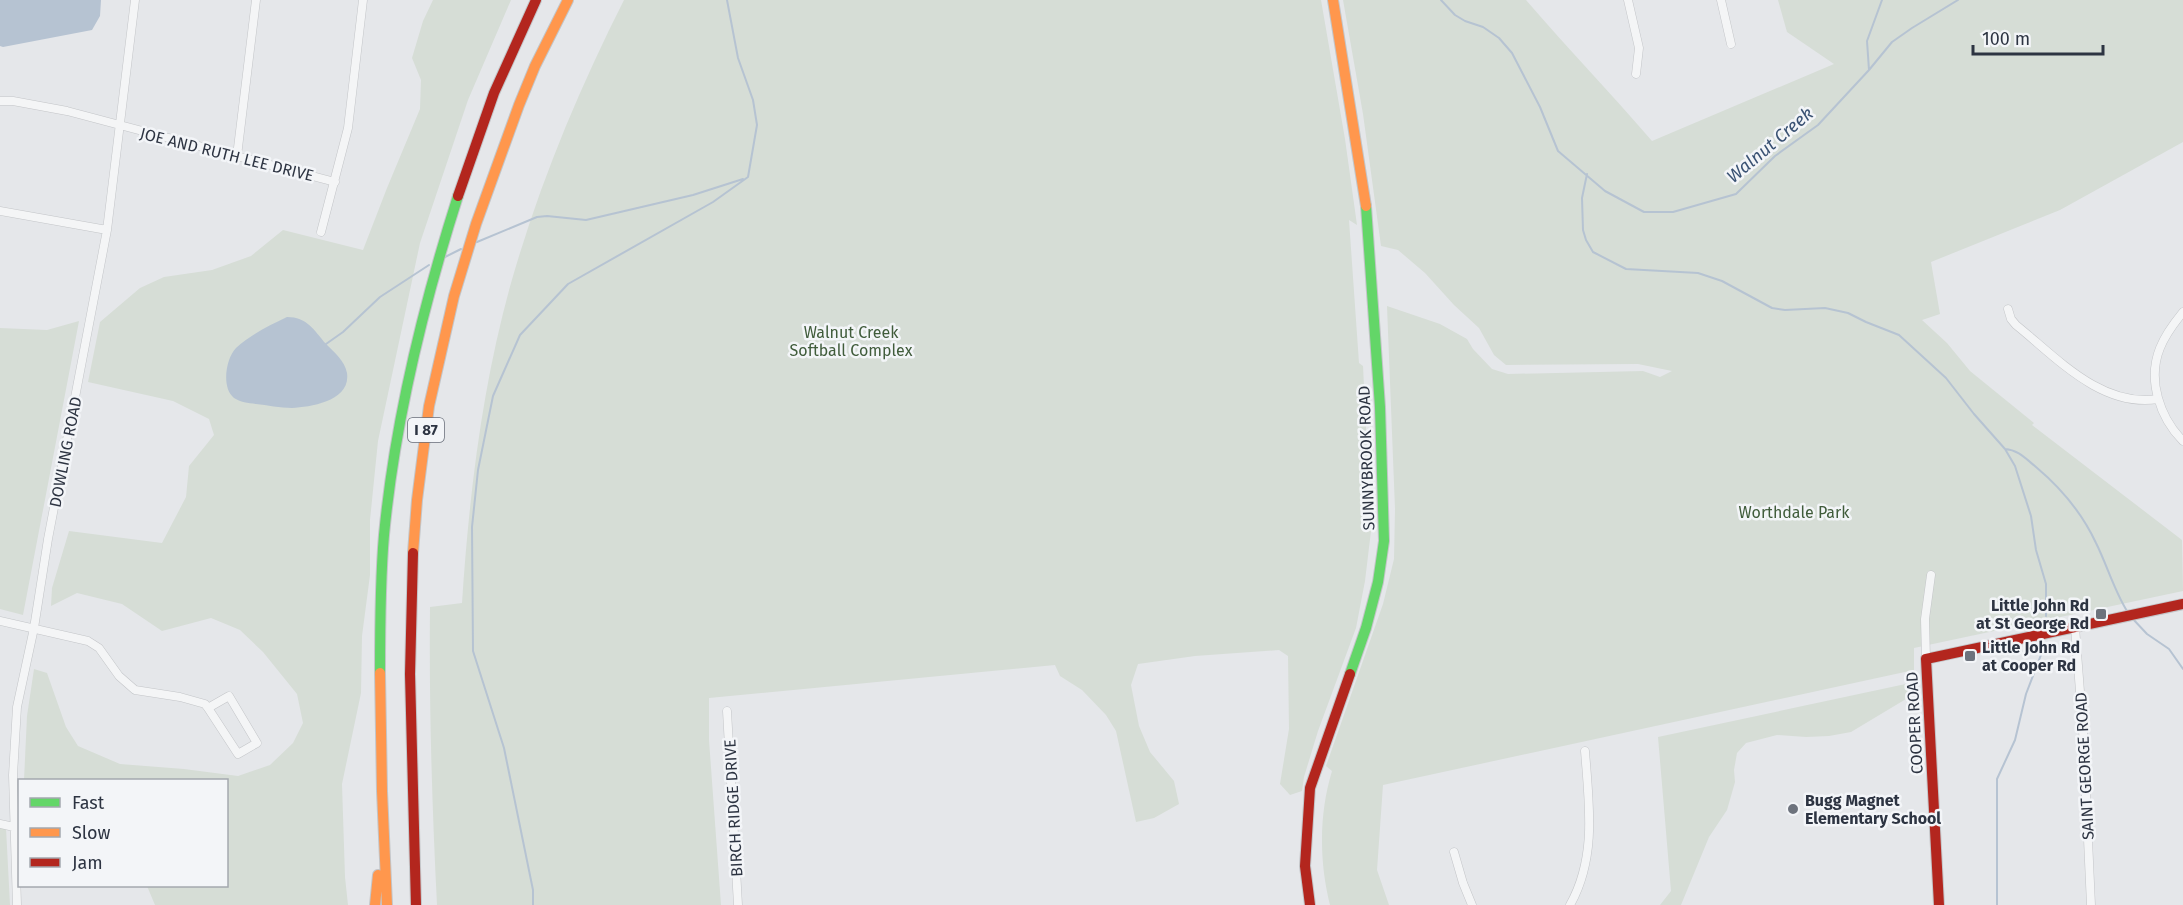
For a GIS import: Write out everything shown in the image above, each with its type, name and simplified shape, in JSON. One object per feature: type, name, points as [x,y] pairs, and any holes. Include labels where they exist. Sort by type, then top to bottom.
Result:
[{"type":"main road","name":"I 87","points":[[387,905],[380,685],[383,566],[386,518],[401,418],[426,298],[450,215],[493,95],[536,0]]},
{"type":"main road","name":"I 87","points":[[417,905],[411,756],[412,581],[423,443],[436,374],[456,290],[487,193],[530,77],[568,0]]},
{"type":"main road","name":"SUNNYBROOK ROAD","points":[[1310,905],[1305,866],[1310,788],[1366,628],[1378,582],[1384,541],[1380,406],[1368,221],[1333,0]]},
{"type":"main road","points":[[1926,659],[2183,604]]},
{"type":"main road","name":"COOPER ROAD","points":[[1926,659],[1939,905]]},
{"type":"main road","points":[[375,905],[383,825]]},
{"type":"street","name":"DOWLING ROAD","points":[[17,905],[13,775],[17,707],[34,628],[48,538],[107,230],[135,0]]},
{"type":"street","points":[[237,156],[256,0]]},
{"type":"street","points":[[321,232],[348,128],[363,0]]},
{"type":"street","points":[[1628,0],[1639,48],[1636,74]]},
{"type":"street","points":[[1721,0],[1731,44]]},
{"type":"street","name":"JOE AND RUTH LEE DRIVE","points":[[0,101],[13,101],[67,111],[335,182]]},
{"type":"street","points":[[0,211],[107,230]]},
{"type":"street","points":[[2008,309],[2016,325],[2075,373],[2105,392],[2127,399],[2146,401],[2158,399]]},
{"type":"street","points":[[2183,312],[2170,328],[2159,351],[2156,370],[2158,399],[2168,422],[2183,441]]},
{"type":"street","name":"COOPER ROAD","points":[[1926,659],[1925,619],[1931,576]]},
{"type":"street","points":[[0,621],[88,641],[99,648],[119,676],[135,690],[180,697],[205,704],[238,754],[257,743],[229,696],[208,708]]},
{"type":"street","name":"SAINT GEORGE ROAD","points":[[2075,627],[2083,730],[2091,905]]},
{"type":"street","name":"BIRCH RIDGE DRIVE","points":[[727,711],[738,905]]},
{"type":"street","points":[[1570,905],[1580,888],[1588,856],[1590,822],[1585,751]]},
{"type":"street","points":[[0,824],[14,827]]},
{"type":"street","points":[[1454,852],[1472,905]]},
{"type":"green space","points":[[433,0],[511,0],[468,100],[420,243],[378,441],[370,520],[370,575],[362,636],[361,693],[342,784],[348,905],[155,905],[147,887],[228,887],[228,779],[24,779],[27,716],[34,669],[47,673],[66,727],[78,746],[120,764],[238,776],[270,765],[293,743],[303,723],[297,694],[263,652],[240,630],[211,618],[162,631],[122,604],[77,593],[51,606],[52,588],[69,531],[162,543],[186,497],[189,466],[214,435],[209,419],[173,401],[88,382],[100,322],[140,288],[164,277],[212,270],[251,256],[283,230],[363,250],[420,109],[421,80],[412,58],[423,21]]},
{"type":"green space","name":"Walnut Creek Softball Complex","points":[[624,0],[1321,0],[1357,225],[1349,220],[1359,363],[1363,366],[1371,531],[1356,628],[1318,731],[1302,791],[1290,795],[1280,784],[1289,729],[1288,656],[1279,650],[1195,656],[1138,664],[1131,685],[1139,726],[1150,752],[1174,781],[1179,804],[1154,818],[1136,822],[1116,731],[1106,715],[1082,690],[1060,676],[1055,665],[709,698],[709,740],[721,905],[437,905],[431,756],[430,607],[462,603],[478,442],[492,362],[511,283],[547,174],[591,69]]},
{"type":"green space","name":"Worthdale Park","points":[[1343,0],[1526,0],[1652,141],[1834,64],[1787,32],[1778,0],[2183,0],[2183,142],[2060,210],[1931,262],[1940,314],[1922,320],[1947,343],[1970,371],[2034,423],[2032,425],[2182,540],[2183,591],[1914,648],[1914,670],[1383,785],[1377,870],[1389,905],[1330,905],[1322,855],[1325,804],[1332,771],[1326,766],[1383,604],[1394,559],[1395,509],[1387,306],[1440,324],[1467,339],[1492,369],[1508,374],[1643,371],[1660,377],[1672,371],[1638,364],[1506,365],[1494,355],[1479,328],[1425,273],[1398,250],[1381,246],[1363,114]]},
{"type":"green space","points":[[79,321],[23,615],[0,609],[0,328],[47,330]]},
{"type":"green space","points":[[1915,682],[1916,693],[1851,732],[1806,737],[1777,735],[1746,743],[1737,753],[1734,770],[1735,782],[1727,810],[1709,837],[1681,905],[1660,905],[1671,891],[1658,737]]},
{"type":"green space","points":[[0,827],[6,828],[10,905],[0,905]]},
{"type":"water","points":[[0,0],[101,0],[100,16],[92,30],[3,47],[0,46]]},
{"type":"water","points":[[287,317],[300,319],[310,325],[342,361],[347,373],[347,383],[343,390],[328,401],[292,408],[247,403],[234,398],[227,387],[226,373],[236,348],[267,327]]},
{"type":"waterway","points":[[533,905],[533,890],[504,748],[473,651],[472,527],[478,470],[493,396],[520,335],[568,284],[713,202],[748,177],[757,125],[753,100],[738,58],[727,0]]},
{"type":"waterway","name":"Walnut Creek","points":[[1441,0],[1455,15],[1483,27],[1499,38],[1512,53],[1540,107],[1558,151],[1605,191],[1644,212],[1673,212],[1736,194],[1775,156],[1818,125],[1892,42],[1958,0]]},
{"type":"waterway","points":[[1869,70],[1867,41],[1882,0]]},
{"type":"waterway","points":[[1587,174],[1582,198],[1583,230],[1593,252],[1626,269],[1698,273],[1722,281],[1772,308],[1785,310],[1825,308],[1848,313],[1899,335],[1946,378],[2005,449],[2015,466],[2031,516],[2036,550],[2046,584],[2046,616]]},
{"type":"waterway","points":[[477,242],[537,217],[586,220],[693,195],[743,179]]},
{"type":"waterway","points":[[445,257],[461,249]]},
{"type":"waterway","points":[[326,344],[343,332],[380,297],[429,265]]},
{"type":"waterway","points":[[2005,449],[2018,453],[2036,467],[2062,492],[2077,511],[2096,543],[2127,611]]},
{"type":"waterway","points":[[2132,618],[2147,634],[2169,649],[2183,669]]},
{"type":"waterway","points":[[1997,905],[1997,779],[2015,740],[2026,694],[2044,647]]},
{"type":"traffic: fast","points":[[380,673],[383,552],[395,449],[422,321],[458,196]]},
{"type":"traffic: fast","points":[[1350,674],[1366,628],[1378,582],[1384,541],[1380,407],[1366,206]]},
{"type":"traffic: slow","points":[[413,553],[429,406],[454,296],[476,224],[519,105],[535,66],[568,0]]},
{"type":"traffic: slow","points":[[1333,0],[1366,206]]},
{"type":"traffic: slow","points":[[380,673],[387,905]]},
{"type":"traffic: slow","points":[[375,905],[378,875]]},
{"type":"traffic: jam","points":[[458,196],[494,93],[536,0]]},
{"type":"traffic: jam","points":[[413,553],[410,674],[416,905]]},
{"type":"traffic: jam","points":[[1939,905],[1926,659],[2183,604]]},
{"type":"traffic: jam","points":[[1310,905],[1305,866],[1310,788],[1350,674]]},
{"type":"place","name":"Little John Rd at St George Rd","points":[[2101,614]]},
{"type":"place","name":"Little John Rd at Cooper Rd","points":[[1970,656]]},
{"type":"place","name":"Bugg Magnet Elementary School","points":[[1793,809]]}]
